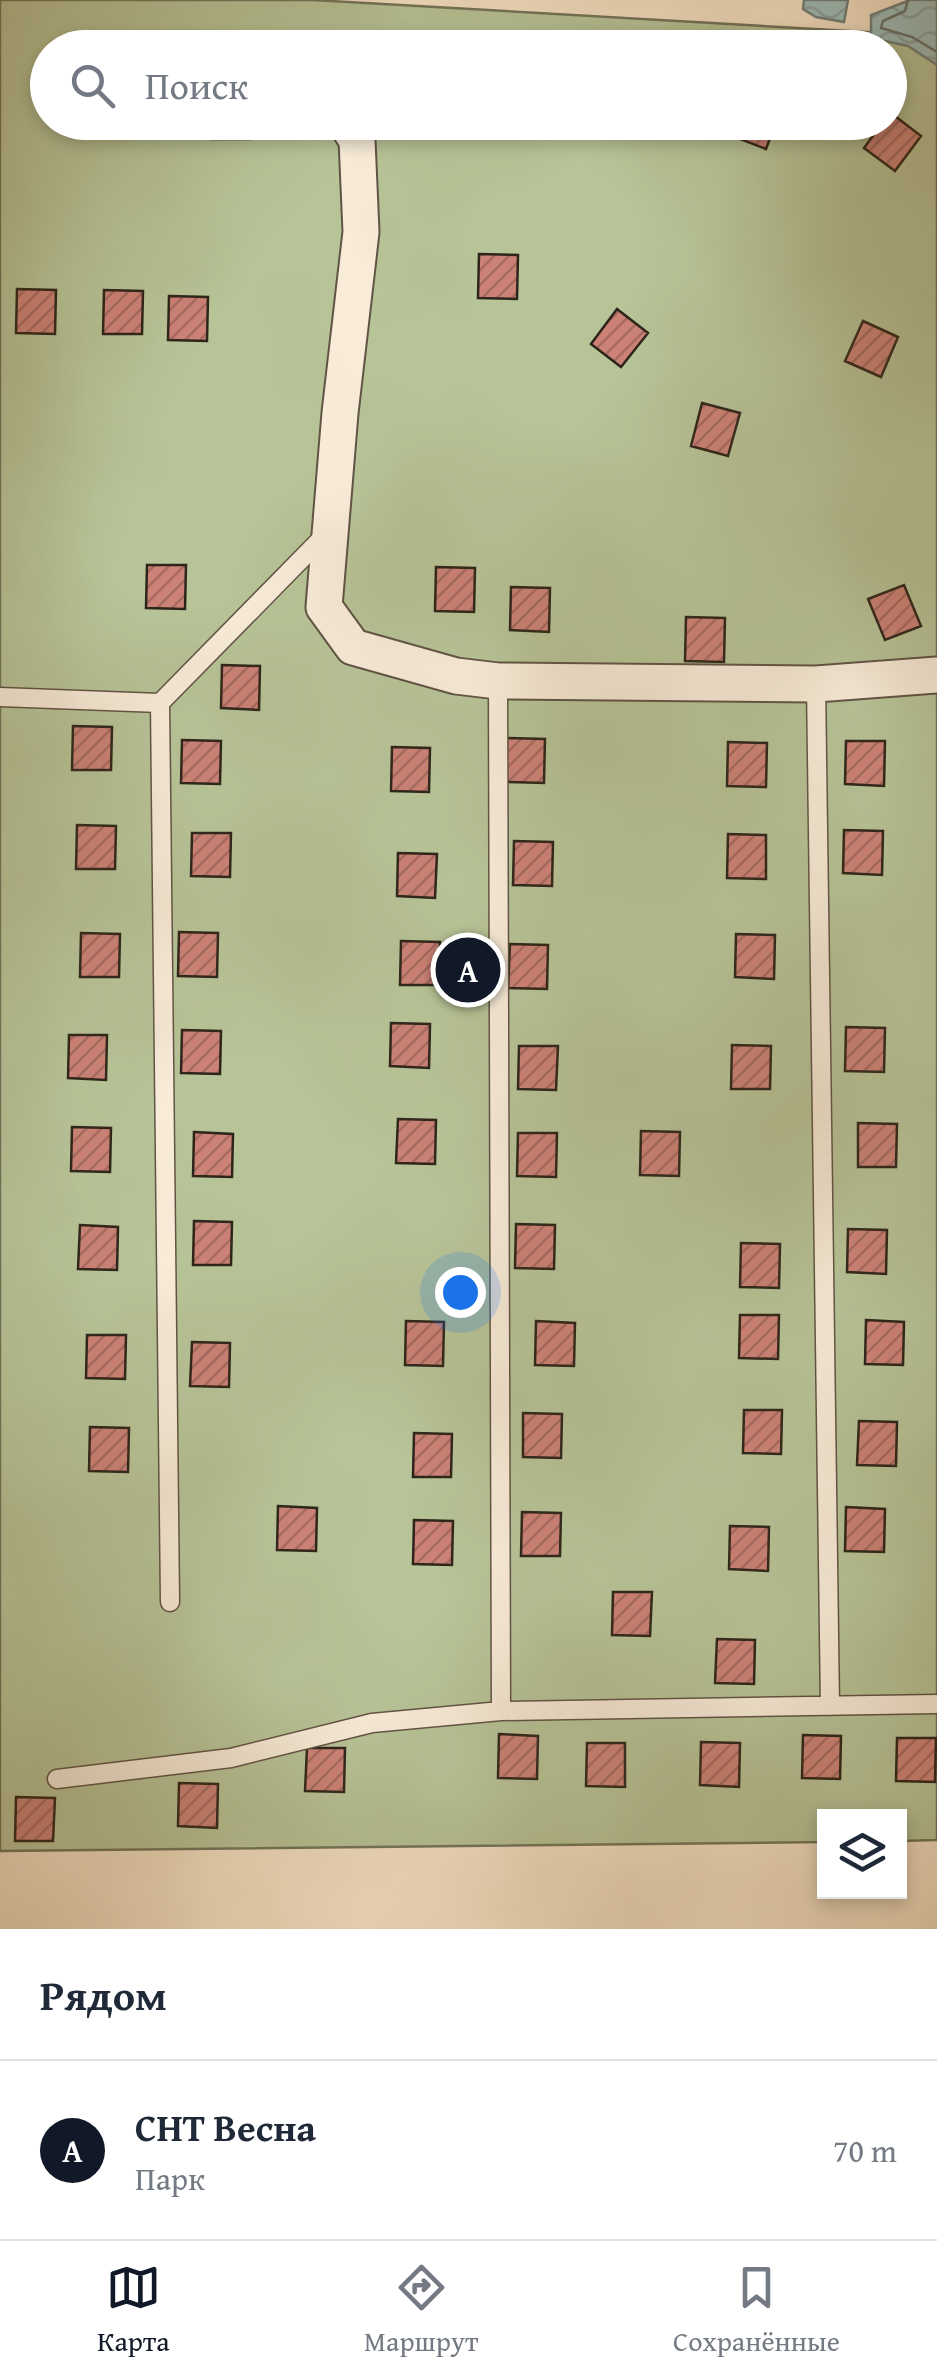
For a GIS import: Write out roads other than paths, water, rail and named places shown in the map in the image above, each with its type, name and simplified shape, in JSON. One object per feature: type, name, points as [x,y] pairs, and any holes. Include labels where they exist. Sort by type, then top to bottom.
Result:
[{"type":"street","points":[[357,140],[360,232],[324,607],[353,646],[456,676],[498,680],[816,684],[937,675]]},
{"type":"lane","points":[[170,1602],[160,703],[330,530]]},
{"type":"lane","points":[[498,680],[501,1711]]},
{"type":"lane","points":[[816,684],[830,1706]]},
{"type":"lane","points":[[0,697],[160,703]]},
{"type":"lane","points":[[57,1779],[231,1758],[372,1723],[501,1711],[937,1704]]},
{"type":"water","points":[[804,0],[848,0],[844,22],[816,17],[803,9]]},
{"type":"water","points":[[910,0],[937,0],[937,65],[907,46],[907,30],[871,30],[871,15]]},
{"type":"place","name":"СНТ Весна","points":[[468,970]]}]
